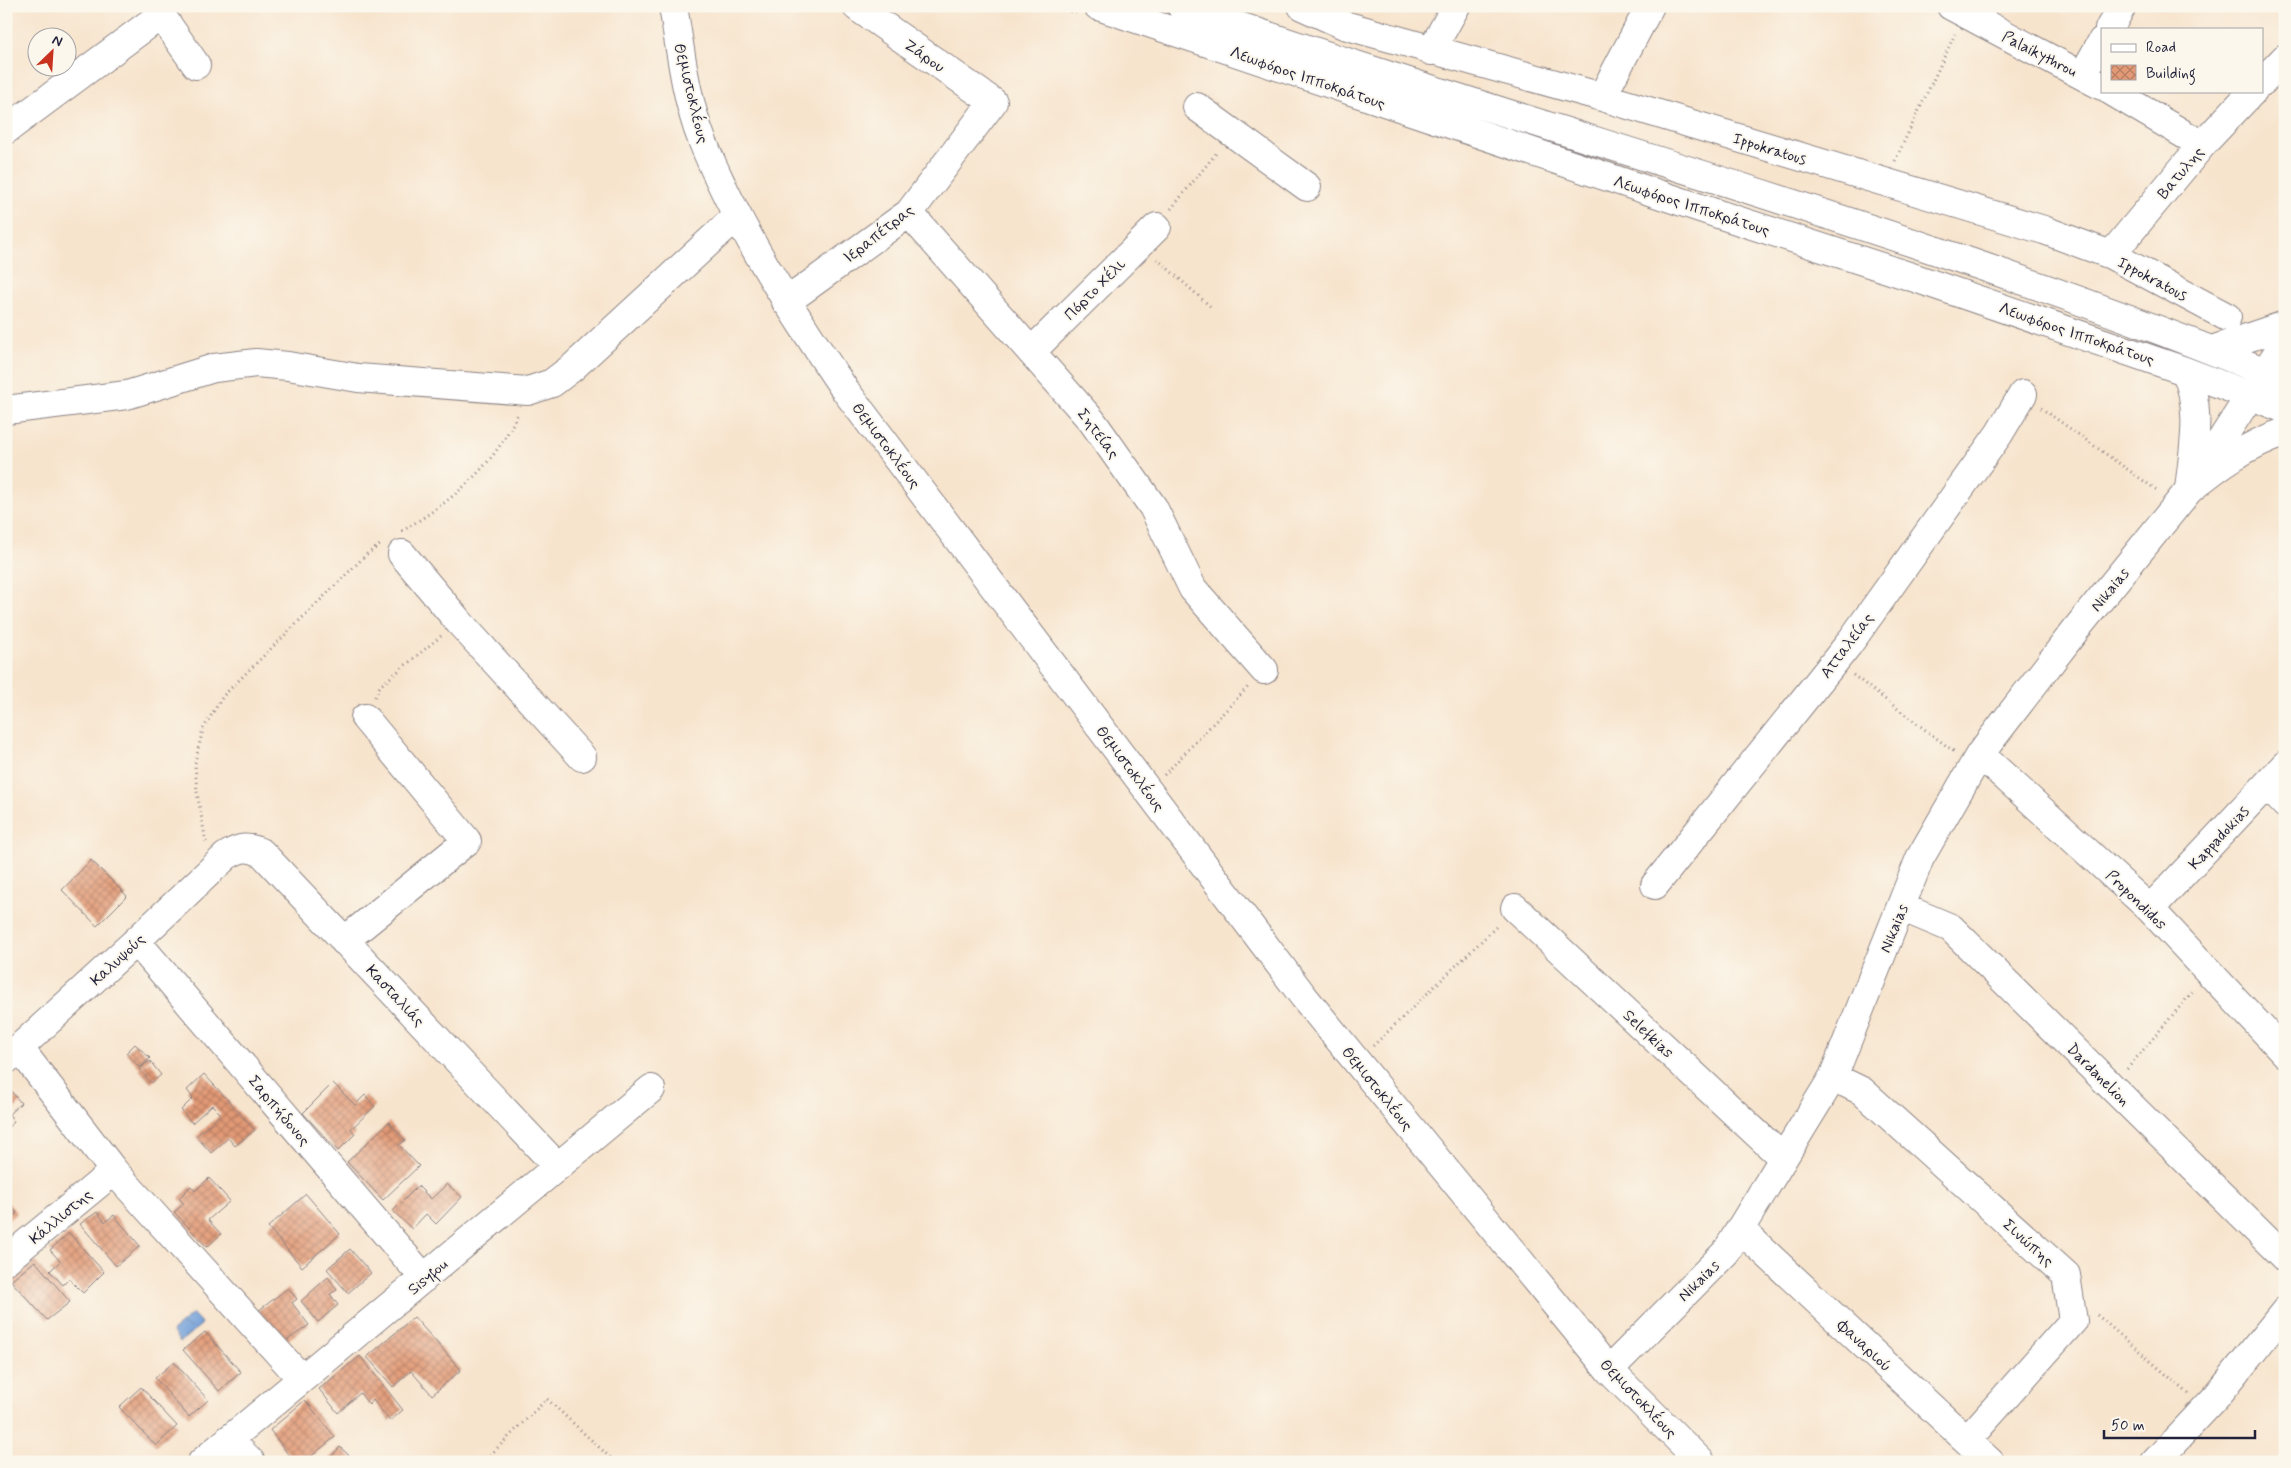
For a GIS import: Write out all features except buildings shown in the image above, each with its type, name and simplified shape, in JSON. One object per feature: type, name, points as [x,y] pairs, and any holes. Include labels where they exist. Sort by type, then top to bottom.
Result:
[{"type":"street","name":"Θεμιστοκλέους","points":[[672,6],[688,88],[701,138],[738,216],[786,302],[845,390],[1304,997],[1608,1370],[1702,1462]]},
{"type":"street","name":"Λεωφόρος Ιπποκράτους","points":[[1098,6],[1709,211],[1915,278],[2250,394],[2285,409]]},
{"type":"street","name":"Λεωφόρος Ιπποκράτους","points":[[1181,6],[1372,70],[1860,224],[2212,350],[2274,376]]},
{"type":"street","name":"Ippokratous","points":[[1302,6],[1344,24],[1602,97],[2044,230],[2111,255],[2227,317]]},
{"type":"street","points":[[1431,50],[1456,6]]},
{"type":"street","points":[[1602,97],[1650,6]]},
{"type":"street","points":[[2110,28],[2122,6]]},
{"type":"street","name":"Ζάρου","points":[[857,7],[993,102]]},
{"type":"street","name":"Palaikythrou","points":[[1958,10],[2093,80]]},
{"type":"street","points":[[6,130],[161,15],[196,65]]},
{"type":"street","points":[[2093,80],[2101,45]]},
{"type":"street","points":[[2264,80],[2285,58]]},
{"type":"street","points":[[2113,92],[2202,145]]},
{"type":"street","name":"Βατυλης","points":[[2111,255],[2202,145],[2252,92]]},
{"type":"street","name":"Ιεραπέτρας","points":[[786,302],[909,213],[993,102]]},
{"type":"street","points":[[1197,107],[1307,187]]},
{"type":"street","name":"Σητείας","points":[[909,213],[1092,421],[1153,507],[1193,589],[1264,670]]},
{"type":"street","points":[[6,410],[127,395],[214,368],[256,363],[288,366],[358,378],[528,392],[552,383],[573,367],[738,216]]},
{"type":"street","name":"Πόρτο Χέλι","points":[[1031,352],[1148,235]]},
{"type":"street","points":[[2212,350],[2285,325]]},
{"type":"street","points":[[2183,497],[2250,394],[2274,376],[2285,341]]},
{"type":"street","points":[[2183,497],[2196,424],[2192,384],[2185,371]]},
{"type":"street","name":"Ατταλείας","points":[[1655,885],[1835,661],[1999,434],[2022,394]]},
{"type":"street","points":[[2183,497],[2221,463],[2263,439],[2285,432]]},
{"type":"street","name":"Nikaias","points":[[1608,1370],[1726,1252],[1833,1077],[1920,858],[1976,760],[2077,628],[2183,497]]},
{"type":"street","points":[[395,543],[459,622],[582,757]]},
{"type":"street","points":[[344,940],[467,841],[365,718]]},
{"type":"street","name":"Propondidos","points":[[1976,760],[2150,909],[2285,1053]]},
{"type":"street","name":"Kappadokias","points":[[2150,909],[2276,795],[2285,764]]},
{"type":"street","name":"Κασταλιάς","points":[[219,863],[238,848],[252,848],[262,853],[557,1166]]},
{"type":"street","name":"Καλυψούς","points":[[13,1054],[219,863]]},
{"type":"street","name":"Dardanelion","points":[[1901,907],[1951,928],[2285,1258]]},
{"type":"street","name":"Selefkias","points":[[1515,908],[1783,1158]]},
{"type":"street","name":"Σαρπήδονος","points":[[136,941],[424,1278]]},
{"type":"street","points":[[13,1054],[114,1171],[301,1378]]},
{"type":"street","name":"Σινώπης","points":[[1833,1077],[1862,1091],[2066,1275],[2073,1321],[1967,1440]]},
{"type":"street","name":"Sisyfou","points":[[202,1462],[651,1089]]},
{"type":"street","name":"Κάλλιστης","points":[[6,1260],[114,1171]]},
{"type":"street","name":"Φαναριού","points":[[1740,1229],[1990,1462]]},
{"type":"street","points":[[2155,1462],[2205,1408],[2285,1311]]},
{"type":"street","points":[[229,1439],[252,1462]]},
{"type":"path","points":[[1885,182],[1958,10]]},
{"type":"path","points":[[1211,307],[1148,235],[1232,133]]},
{"type":"path","points":[[219,863],[197,792],[195,763],[203,729],[223,696],[367,554],[395,543],[459,493],[478,474],[508,436],[528,392]]},
{"type":"path","points":[[2022,394],[2183,497]]},
{"type":"path","points":[[365,718],[380,686],[459,622]]},
{"type":"path","points":[[1835,661],[1976,760]]},
{"type":"path","points":[[1148,791],[1264,670]]},
{"type":"path","points":[[1357,1062],[1515,908]]},
{"type":"path","points":[[2111,1087],[2210,973]]},
{"type":"path","points":[[2070,1300],[2093,1312],[2205,1408]]},
{"type":"path","points":[[483,1462],[547,1398],[615,1462]]},
{"type":"water","points":[[193,1314],[202,1324],[180,1342],[172,1331]]}]
